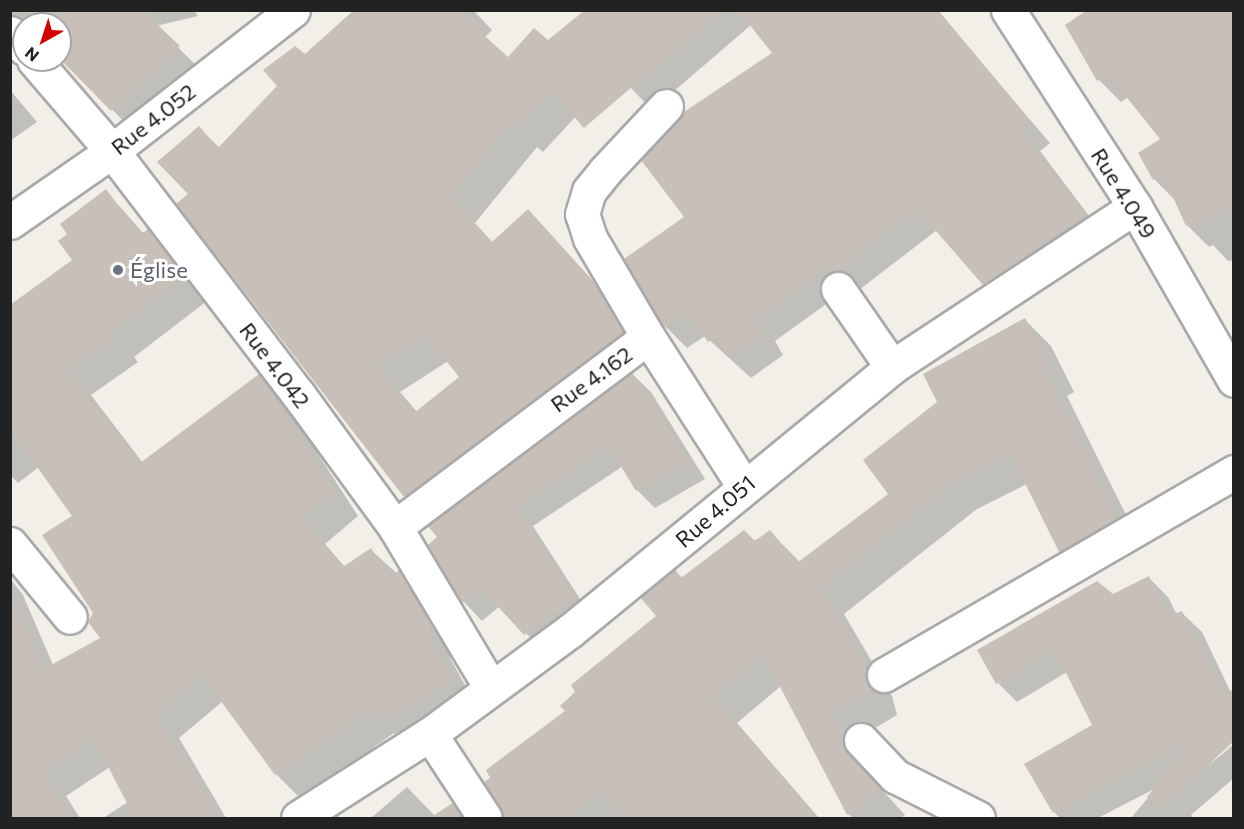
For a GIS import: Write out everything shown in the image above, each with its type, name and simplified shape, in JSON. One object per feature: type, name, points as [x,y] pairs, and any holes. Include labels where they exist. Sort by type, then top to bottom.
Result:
[{"type":"street","name":"Rue 4.052","points":[[10,222],[112,151],[292,10]]},
{"type":"street","name":"Rue 4.049","points":[[1008,10],[1134,207],[1233,380]]},
{"type":"street","name":"Rue 4.042","points":[[44,72],[112,151],[395,527],[491,688]]},
{"type":"street","points":[[648,337],[590,238],[582,214],[589,191],[666,106]]},
{"type":"street","name":"Rue 4.051","points":[[298,819],[430,734],[491,688],[666,554],[743,485],[892,367],[1134,207]]},
{"type":"street","points":[[838,289],[892,367]]},
{"type":"street","name":"Rue 4.162","points":[[395,527],[648,337],[743,485]]},
{"type":"street","points":[[884,675],[1233,472]]},
{"type":"street","points":[[10,544],[70,617]]},
{"type":"street","points":[[430,734],[485,819]]},
{"type":"street","points":[[861,740],[895,776],[978,819]]},
{"type":"building","points":[[65,10],[142,10],[180,46],[111,111],[72,71],[72,12],[63,12]]},
{"type":"building","points":[[354,10],[456,10],[508,57],[534,28],[548,40],[585,10],[722,10],[584,128],[551,90],[517,128],[511,122],[451,197],[492,242],[528,209],[593,281],[623,332],[404,497],[176,204],[188,194],[157,162],[199,126],[218,148],[277,86],[263,70],[295,46],[305,54]],"holes":[[[425,334],[459,377],[414,413],[376,366]]]},
{"type":"building","points":[[738,10],[938,10],[1030,120],[1019,129],[1085,215],[983,285],[916,208],[837,269],[832,263],[754,319],[763,333],[728,357],[716,337],[708,342],[687,312],[664,327],[624,259],[684,217],[641,160],[684,112],[772,53]]},
{"type":"building","points":[[1087,10],[1233,10],[1233,205],[1186,226],[1163,175],[1153,180],[1138,153],[1160,139],[1108,74],[1097,81],[1065,25]]},
{"type":"building","points":[[106,189],[140,235],[148,229],[183,275],[110,332],[114,337],[67,370],[140,463],[259,374],[334,491],[301,518],[343,567],[371,548],[390,578],[399,570],[433,627],[426,633],[452,680],[380,720],[372,707],[275,775],[201,674],[155,713],[184,766],[189,764],[214,819],[135,819],[93,737],[42,770],[70,819],[10,819],[10,596],[42,670],[100,638],[88,622],[93,613],[42,535],[72,516],[10,429],[10,305],[72,260],[58,241],[67,234],[60,224]]},
{"type":"building","points":[[1025,318],[1049,366],[1042,369],[1116,519],[1059,552],[1010,453],[951,483],[819,587],[867,669],[865,676],[872,689],[830,713],[845,732],[843,744],[847,752],[880,788],[847,815],[763,654],[712,696],[817,819],[625,819],[601,788],[567,819],[503,819],[484,782],[490,778],[486,770],[565,711],[560,706],[575,692],[571,685],[656,616],[640,597],[675,569],[681,578],[744,530],[755,541],[770,530],[797,563],[888,494],[863,460],[937,402],[923,374]]},
{"type":"building","points":[[632,372],[687,460],[636,491],[608,445],[516,507],[573,597],[524,635],[481,588],[462,603],[428,545],[437,537],[428,526]]},
{"type":"building","points":[[1149,576],[1168,616],[1182,611],[1221,689],[1227,696],[1233,688],[1233,742],[1158,808],[1147,797],[1193,738],[1053,813],[1024,764],[1092,725],[1054,649],[996,684],[977,650],[1097,581],[1113,594]]},
{"type":"building","points":[[453,803],[463,819],[428,819]]},
{"type":"place","name":"Église","points":[[118,270]]}]
